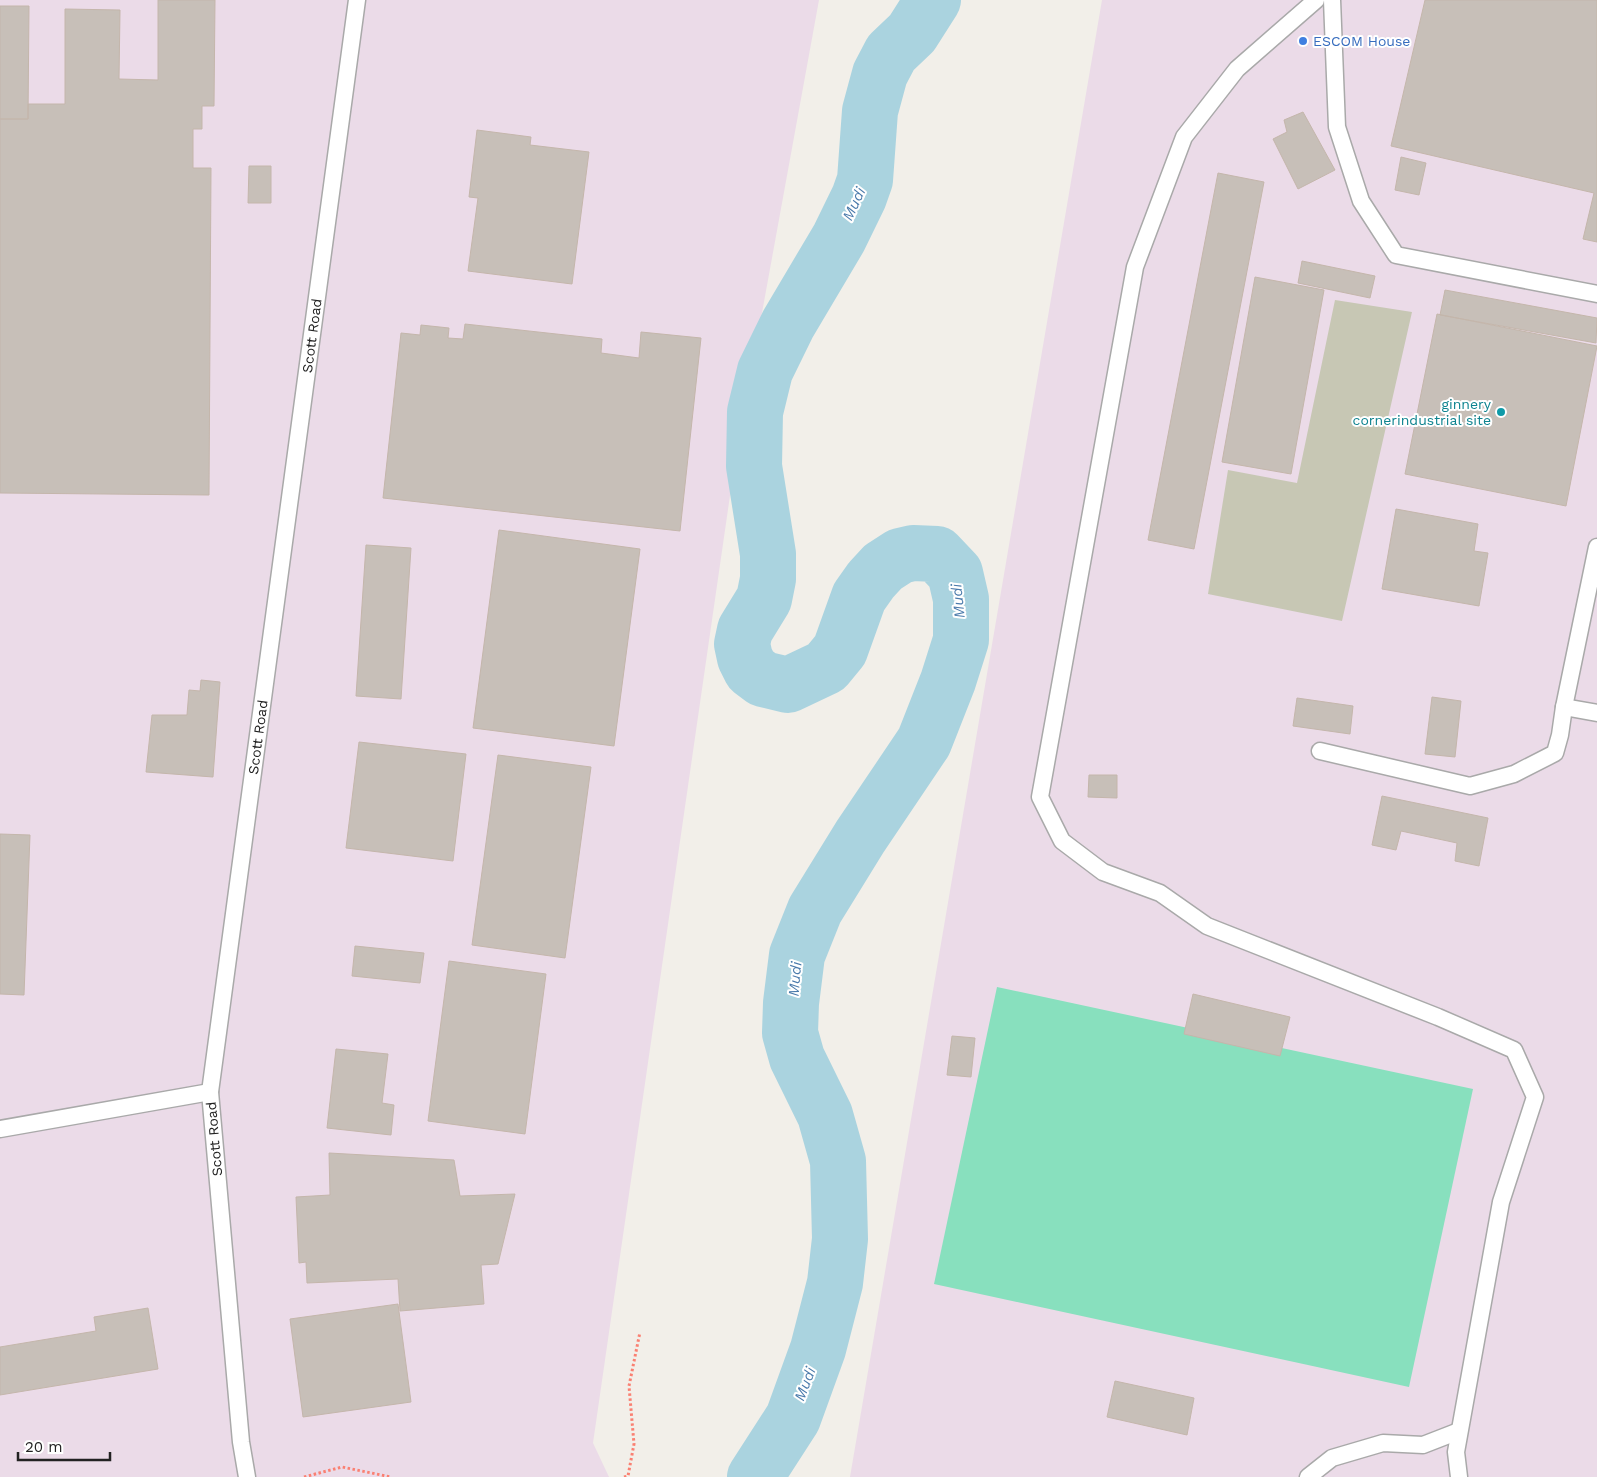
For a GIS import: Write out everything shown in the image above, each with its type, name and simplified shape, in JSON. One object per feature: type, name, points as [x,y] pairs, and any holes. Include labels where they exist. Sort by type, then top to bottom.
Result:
[{"type":"lane","name":"Scott Road","points":[[247,1477],[241,1442],[210,1092],[357,0]]},
{"type":"lane","points":[[1316,0],[1237,69],[1184,137],[1135,267],[1040,797],[1062,841],[1103,872],[1160,893],[1207,926],[1429,1013],[1514,1050],[1534,1097],[1501,1202],[1459,1431],[1456,1452],[1459,1477]]},
{"type":"lane","points":[[1332,0],[1337,127],[1361,202],[1396,255],[1597,294]]},
{"type":"lane","points":[[1320,751],[1411,774],[1470,786],[1514,774],[1555,752],[1597,547]]},
{"type":"lane","points":[[1564,707],[1597,713]]},
{"type":"lane","points":[[0,1129],[210,1092]]},
{"type":"lane","points":[[1308,1477],[1332,1458],[1383,1443],[1423,1445],[1459,1431]]},
{"type":"path","points":[[624,1477],[628,1476],[634,1444],[629,1386],[640,1332]]},
{"type":"path","points":[[304,1477],[342,1466],[391,1477]]},
{"type":"shaded area","points":[[0,0],[819,0],[735,461],[593,1443],[609,1477],[0,1477]]},
{"type":"shaded area","points":[[1102,0],[1597,0],[1597,1477],[850,1477]]},
{"type":"shaded area","points":[[1335,300],[1412,312],[1342,621],[1208,594],[1228,470],[1297,483]]},
{"type":"green space","points":[[997,987],[1473,1089],[1409,1387],[934,1284]]},
{"type":"building","points":[[158,0],[215,0],[214,106],[202,106],[202,129],[193,129],[193,168],[211,168],[209,495],[0,493],[0,119],[28,119],[28,104],[65,104],[65,9],[120,10],[119,79],[158,80]]},
{"type":"building","points":[[1425,0],[1597,0],[1597,242],[1583,239],[1594,193],[1391,146]]},
{"type":"building","points":[[0,6],[29,6],[28,119],[0,119]]},
{"type":"building","points":[[1303,112],[1335,170],[1298,189],[1273,139],[1287,132],[1284,120]]},
{"type":"building","points":[[477,130],[531,137],[530,145],[589,152],[572,284],[468,271],[478,198],[469,197]]},
{"type":"building","points":[[1401,157],[1426,163],[1419,195],[1395,190]]},
{"type":"building","points":[[249,166],[271,166],[271,203],[248,203]]},
{"type":"building","points":[[1218,173],[1264,182],[1194,549],[1148,540]]},
{"type":"building","points":[[1302,261],[1375,276],[1370,298],[1298,283]]},
{"type":"building","points":[[1255,277],[1324,290],[1291,474],[1222,462]]},
{"type":"building","points":[[1445,290],[1597,318],[1596,343],[1440,315]]},
{"type":"building","name":"ginnery cornerindustrial site","points":[[1437,314],[1597,346],[1566,506],[1405,474]]},
{"type":"building","points":[[465,324],[602,339],[601,353],[639,358],[641,332],[701,338],[680,531],[383,498],[401,333],[420,335],[421,325],[449,328],[448,338],[463,339]]},
{"type":"building","points":[[1396,509],[1478,524],[1474,551],[1488,553],[1479,606],[1382,589]]},
{"type":"building","points":[[499,530],[640,549],[614,746],[473,728]]},
{"type":"building","points":[[366,545],[411,548],[401,699],[356,696]]},
{"type":"building","points":[[201,680],[220,682],[213,777],[146,772],[152,715],[187,715],[189,690],[200,691]]},
{"type":"building","points":[[1432,697],[1461,701],[1455,757],[1425,754]]},
{"type":"building","points":[[1297,698],[1353,706],[1350,734],[1293,726]]},
{"type":"building","points":[[359,742],[466,754],[453,861],[346,848]]},
{"type":"building","points":[[498,755],[591,767],[565,958],[472,945]]},
{"type":"building","points":[[1089,775],[1117,775],[1117,798],[1088,797]]},
{"type":"building","points":[[1382,796],[1488,818],[1479,866],[1455,861],[1457,843],[1401,831],[1396,850],[1372,845]]},
{"type":"building","points":[[0,834],[30,835],[24,995],[0,994]]},
{"type":"building","points":[[355,946],[424,953],[420,983],[352,976]]},
{"type":"building","points":[[449,961],[546,974],[525,1134],[428,1121]]},
{"type":"building","points":[[1193,994],[1290,1017],[1280,1056],[1184,1034]]},
{"type":"building","points":[[952,1036],[975,1038],[971,1077],[947,1075]]},
{"type":"building","points":[[336,1049],[388,1054],[382,1103],[394,1105],[391,1135],[327,1128]]},
{"type":"building","points":[[329,1153],[454,1160],[460,1196],[515,1194],[498,1264],[481,1265],[484,1304],[400,1311],[398,1279],[307,1283],[306,1262],[299,1263],[296,1197],[330,1195]]},
{"type":"building","points":[[398,1304],[411,1402],[303,1417],[290,1319]]},
{"type":"building","points":[[148,1308],[158,1369],[0,1395],[0,1347],[96,1331],[94,1317]]},
{"type":"building","points":[[1115,1381],[1194,1398],[1187,1435],[1107,1417]]},
{"type":"waterway","name":"Mudi","points":[[755,1477],[793,1418],[818,1349],[835,1283],[840,1239],[838,1161],[825,1115],[797,1058],[790,1033],[791,1003],[797,955],[815,910],[860,837],[924,742],[948,681],[961,640],[961,599],[955,573],[937,554],[913,553],[900,556],[883,567],[871,580],[859,597],[840,650],[826,667],[788,685],[763,679],[751,670],[745,658],[742,644],[745,630],[764,599],[768,579],[768,554],[754,466],[755,412],[765,371],[788,324],[839,238],[859,197],[865,180],[870,111],[880,74],[891,53],[912,33],[933,0]]},
{"type":"place","name":"ESCOM House","points":[[1303,41]]},
{"type":"place","name":"ginnery cornerindustrial site","points":[[1501,412]]}]
